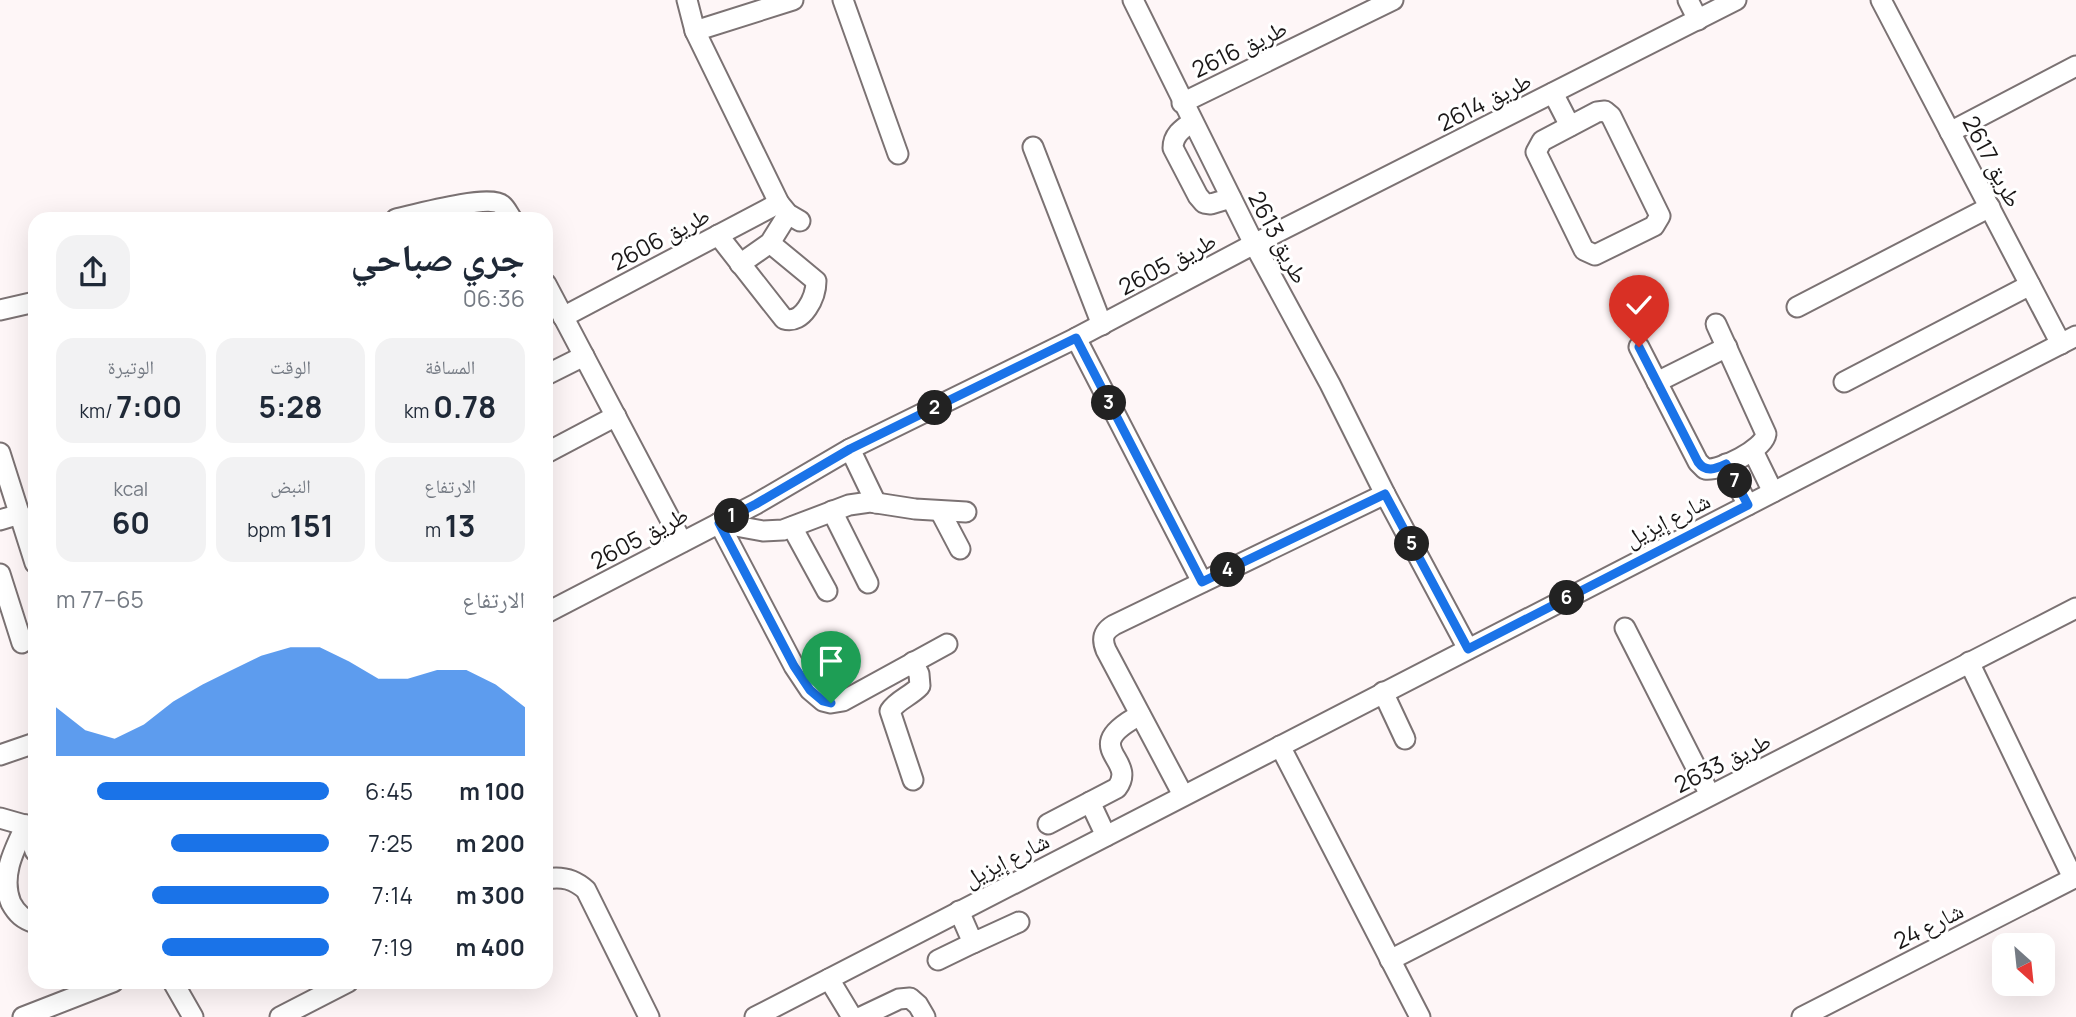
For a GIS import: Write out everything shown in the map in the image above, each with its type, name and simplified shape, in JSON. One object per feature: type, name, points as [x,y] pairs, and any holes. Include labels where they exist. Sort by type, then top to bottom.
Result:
[{"type":"street","points":[[687,0],[695,31],[789,213],[770,243],[740,264]]},
{"type":"street","points":[[695,31],[793,0]]},
{"type":"street","points":[[843,0],[898,154]]},
{"type":"street","name":"طريق 2613","points":[[1133,0],[1254,244],[1468,649]]},
{"type":"street","name":"طريق 2616","points":[[1182,103],[1394,0]]},
{"type":"street","points":[[1688,0],[1698,20]]},
{"type":"street","name":"طريق 2614","points":[[1254,244],[1736,0]]},
{"type":"street","name":"طريق 2617","points":[[1881,0],[2030,285],[2068,340]]},
{"type":"street","points":[[1950,132],[2076,66]]},
{"type":"street","points":[[1553,93],[1570,126]]},
{"type":"street","points":[[1597,111],[1608,113],[1660,216],[1654,226],[1595,255],[1584,250],[1536,152],[1542,141],[1570,126],[1597,111]]},
{"type":"street","points":[[1192,122],[1181,130],[1173,141],[1173,148],[1204,203],[1211,204],[1231,198]]},
{"type":"street","name":"طريق 2605","points":[[1032,147],[1102,325]]},
{"type":"street","points":[[426,212],[450,206],[495,202],[502,204],[507,212]]},
{"type":"street","points":[[1797,307],[1990,207]]},
{"type":"street","name":"طريق 2606","points":[[564,317],[718,235],[789,213]]},
{"type":"street","points":[[718,235],[784,318],[791,321],[798,319],[806,310],[816,281],[770,243]]},
{"type":"street","name":"طريق 2605","points":[[553,606],[756,504],[850,449],[1102,325],[1254,244]]},
{"type":"street","points":[[1844,382],[2030,285]]},
{"type":"street","points":[[553,297],[682,542]]},
{"type":"street","points":[[0,310],[28,304]]},
{"type":"street","points":[[1639,347],[1701,466],[1710,470],[1764,443],[1766,434],[1716,324]]},
{"type":"street","points":[[1076,338],[1202,582]]},
{"type":"street","name":"شارع إيزيل","points":[[755,1017],[2068,340]]},
{"type":"street","points":[[1657,383],[1727,347]]},
{"type":"street","points":[[553,372],[584,356]]},
{"type":"street","points":[[553,449],[616,416]]},
{"type":"street","points":[[850,449],[876,503]]},
{"type":"street","points":[[1753,450],[1773,492]]},
{"type":"street","points":[[0,453],[28,540]]},
{"type":"street","points":[[1726,464],[1748,505]]},
{"type":"street","points":[[1183,795],[1106,650],[1103,638],[1105,632],[1114,625],[1385,494]]},
{"type":"street","points":[[719,523],[763,531],[783,530],[862,502],[966,512]]},
{"type":"street","points":[[832,511],[868,583]]},
{"type":"street","points":[[940,511],[960,549]]},
{"type":"street","points":[[0,520],[20,514]]},
{"type":"street","points":[[719,523],[794,666],[810,690],[823,701],[844,701],[947,644]]},
{"type":"street","points":[[792,527],[827,591]]},
{"type":"street","points":[[0,574],[22,643]]},
{"type":"street","name":"طريق 2633","points":[[1390,960],[2076,608]]},
{"type":"street","points":[[1625,628],[1710,795]]},
{"type":"street","points":[[913,662],[919,674],[920,686],[890,711],[913,780]]},
{"type":"street","points":[[1969,662],[2075,877]]},
{"type":"street","points":[[1383,692],[1405,739]]},
{"type":"street","points":[[1048,824],[1117,788],[1122,781],[1122,772],[1109,746],[1112,734],[1122,724],[1140,715]]},
{"type":"street","points":[[0,755],[28,745]]},
{"type":"street","points":[[1280,746],[1420,1017]]},
{"type":"street","points":[[1090,802],[1105,836]]},
{"type":"street","points":[[0,818],[28,826]]},
{"type":"street","points":[[28,830],[9,860],[4,879],[6,894],[17,913],[28,919]]},
{"type":"street","name":"شارع 24","points":[[1802,1017],[2075,877]]},
{"type":"street","points":[[553,878],[579,883],[586,890],[649,1017]]},
{"type":"street","points":[[959,911],[973,943]]},
{"type":"street","points":[[938,960],[1019,922]]},
{"type":"street","points":[[829,979],[852,1017]]},
{"type":"street","points":[[23,1017],[95,989]]},
{"type":"street","points":[[177,989],[192,1017]]},
{"type":"street","points":[[280,1017],[334,989]]},
{"type":"street","points":[[861,1017],[899,999],[910,998],[925,1017]]},
{"type":"route","points":[[831,703],[823,701],[810,690],[794,666],[719,523],[850,449],[1076,338],[1202,582],[1385,494],[1468,649],[1748,505],[1726,464],[1710,470],[1698,462],[1639,347]]}]
